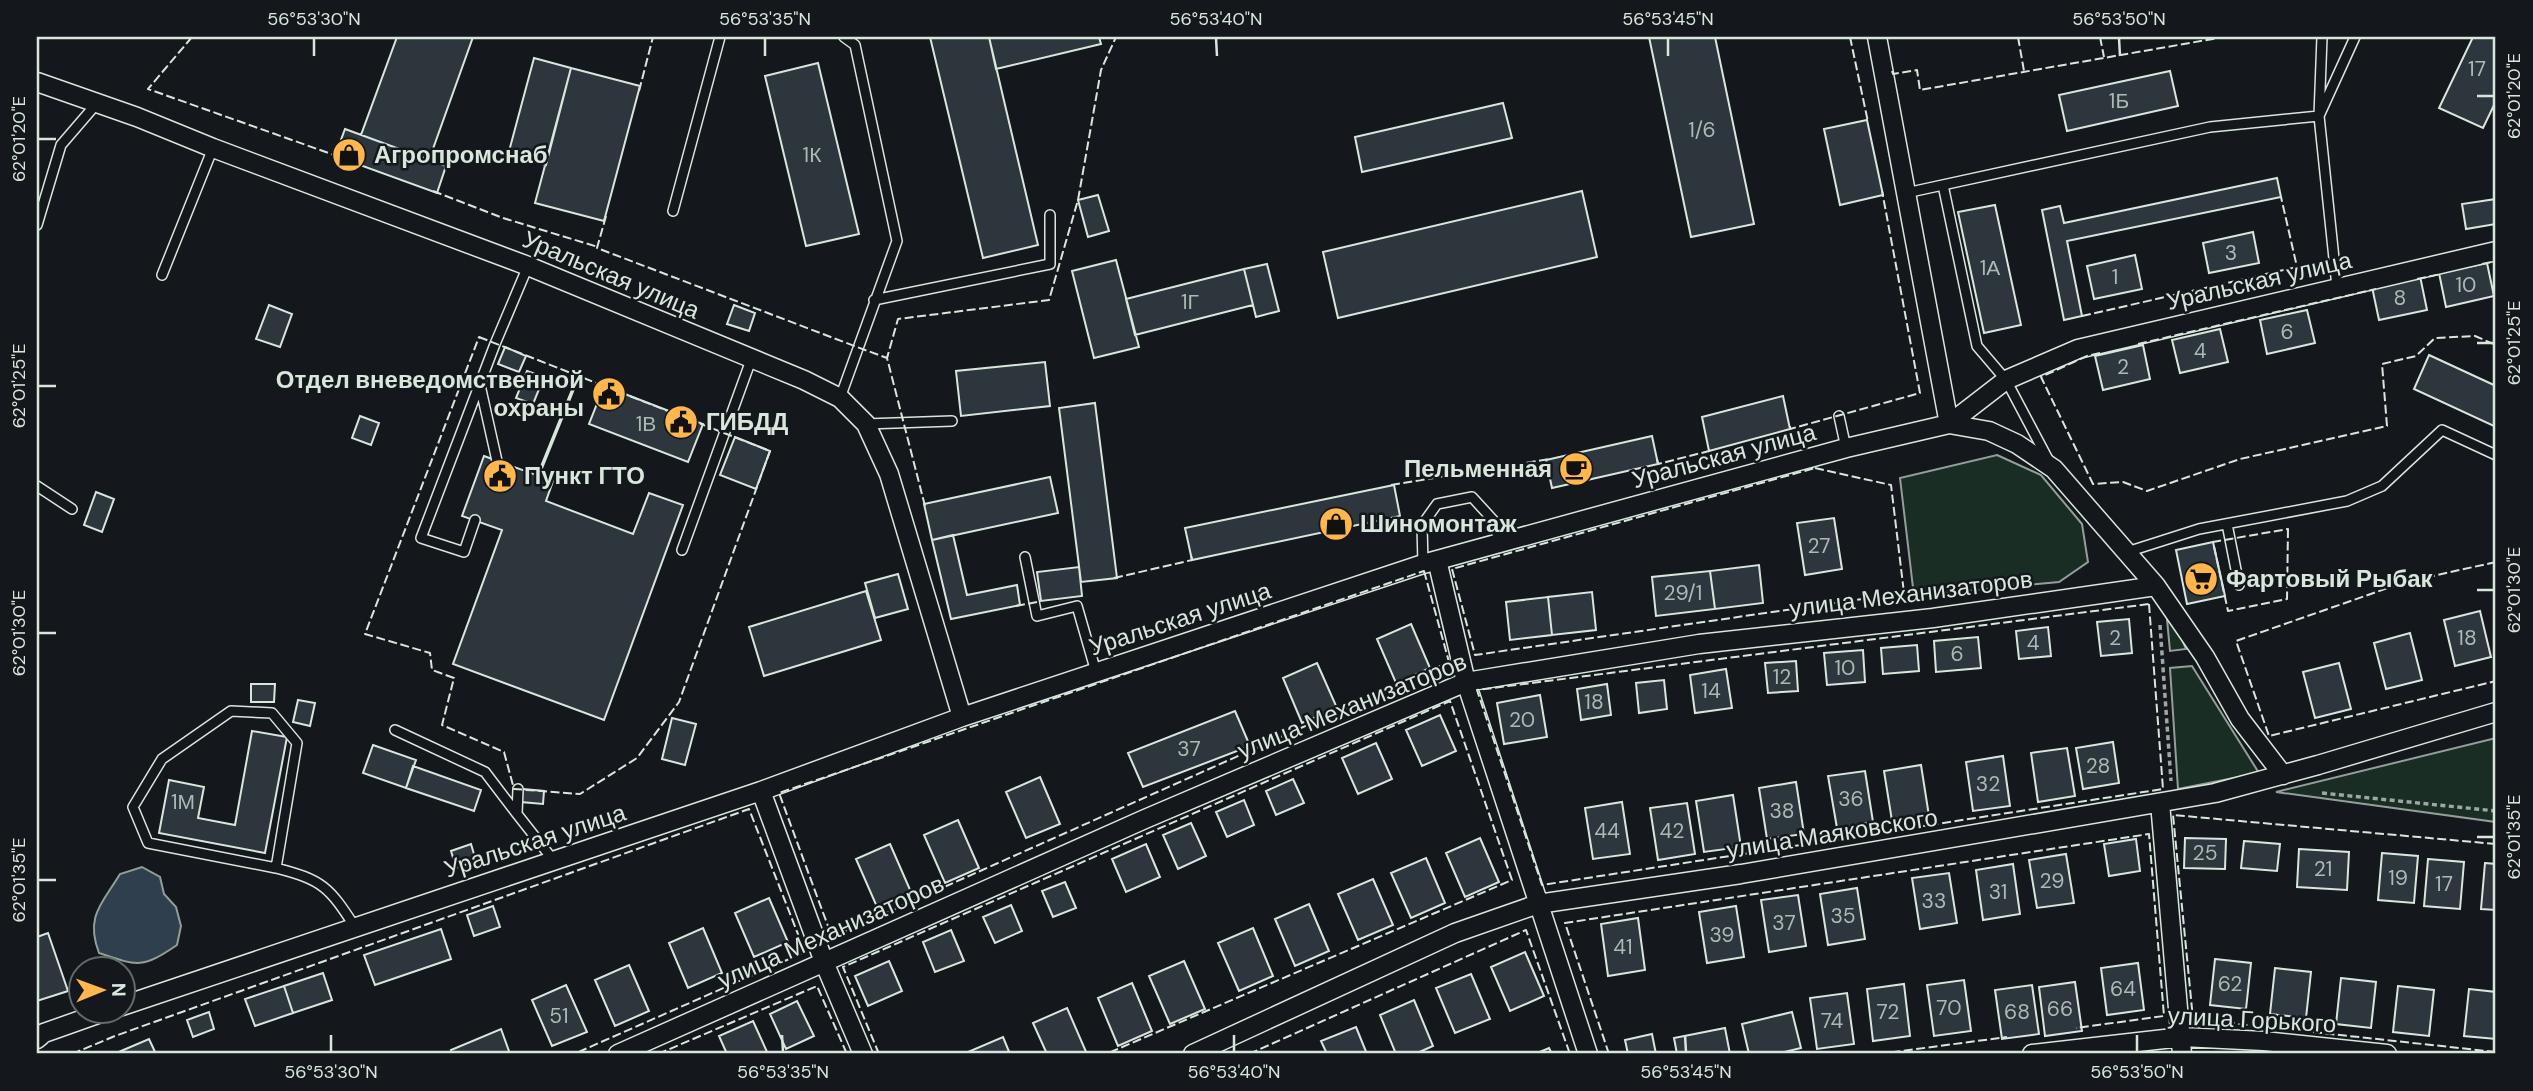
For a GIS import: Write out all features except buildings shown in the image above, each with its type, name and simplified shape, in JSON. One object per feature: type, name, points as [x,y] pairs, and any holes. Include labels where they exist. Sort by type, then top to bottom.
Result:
[{"type":"street","points":[[1877,37],[1949,424],[1989,431],[2017,444],[2054,469],[2156,586],[2205,657],[2239,719],[2283,775]]},
{"type":"street","name":"Уральская улица","points":[[37,82],[528,266],[804,380],[840,398],[866,424],[889,474],[962,717]]},
{"type":"street","name":"Уральская улица","points":[[136,1001],[761,791],[962,717],[1430,562],[1846,448],[1949,424],[2006,380],[2078,349],[2496,251]]},
{"type":"street","points":[[1430,562],[1466,682],[1588,1054]]},
{"type":"street","name":"улица Механизаторов","points":[[618,1054],[1145,819],[1466,682],[1699,644],[1933,618],[2156,586]]},
{"type":"street","name":"улица Маяковского","points":[[1193,1054],[1455,933],[1538,904],[1755,872],[2216,793],[2496,712]]},
{"type":"street","points":[[761,791],[824,962],[863,1054]]},
{"type":"street","points":[[2166,802],[2182,1046]]},
{"type":"street","points":[[37,1040],[44,1034],[71,1024]]},
{"type":"street","name":"улица Горького","points":[[2032,1054],[2264,1041],[2387,1054]]},
{"type":"lane","points":[[673,211],[720,37]]},
{"type":"lane","points":[[840,398],[897,241],[855,45],[844,37]]},
{"type":"lane","points":[[2322,37],[2319,116],[2337,287]]},
{"type":"lane","points":[[2319,116],[2355,37]]},
{"type":"lane","points":[[37,225],[61,145],[98,103]]},
{"type":"lane","points":[[1906,193],[2210,127],[2319,116]]},
{"type":"lane","points":[[162,275],[213,148]]},
{"type":"lane","points":[[1943,185],[1977,346],[2006,380],[2054,469]]},
{"type":"lane","points":[[874,300],[1050,264],[1050,215]]},
{"type":"lane","points":[[475,520],[464,552],[421,538],[528,266]]},
{"type":"lane","points":[[681,550],[751,360]]},
{"type":"lane","points":[[480,384],[497,460]]},
{"type":"lane","points":[[1839,416],[1846,448]]},
{"type":"lane","points":[[866,424],[952,421]]},
{"type":"lane","points":[[2127,552],[2199,529],[2347,501],[2382,486],[2442,430],[2496,455]]},
{"type":"lane","points":[[37,486],[72,509]]},
{"type":"lane","points":[[1430,562],[1422,525],[1437,504],[1472,497],[1494,521],[1499,542]]},
{"type":"lane","points":[[2227,524],[2239,585]]},
{"type":"lane","points":[[1025,557],[1037,616],[1077,606],[1096,672]]},
{"type":"lane","points":[[276,868],[297,743],[272,713],[231,711],[162,759],[133,807],[148,843],[307,876],[334,894],[355,927]]},
{"type":"lane","points":[[396,730],[485,772],[554,861]]},
{"type":"lane","points":[[517,814],[518,789]]},
{"type":"path","points":[[2160,623],[2166,802]]},
{"type":"path","points":[[2322,793],[2496,811]]},
{"type":"green space","points":[[1997,455],[2041,475],[2082,524],[2088,562],[2059,582],[1914,596],[1900,478]]},
{"type":"green space","points":[[2167,619],[2179,632],[2186,649],[2170,651]]},
{"type":"green space","points":[[2192,666],[2259,773],[2178,789],[2170,668]]},
{"type":"green space","points":[[2496,738],[2496,822],[2276,792]]},
{"type":"water","points":[[142,867],[160,877],[164,894],[176,907],[181,926],[177,945],[147,962],[136,963],[136,954],[99,953],[95,940],[97,911],[120,874]]},
{"type":"fence","points":[[192,37],[148,89],[337,156]]},
{"type":"fence","points":[[639,91],[653,37]]},
{"type":"fence","points":[[925,506],[887,358],[898,319],[1049,300],[1078,200],[1101,70],[1116,37]]},
{"type":"fence","points":[[1850,37],[1868,122]]},
{"type":"fence","points":[[2018,37],[2024,71]]},
{"type":"fence","points":[[2100,37],[2104,57]]},
{"type":"fence","points":[[1892,71],[1893,74],[1917,70],[1920,90],[2224,37]]},
{"type":"fence","points":[[433,191],[503,218],[598,247]]},
{"type":"fence","points":[[1790,426],[1790,429],[1920,393],[1882,191]]},
{"type":"fence","points":[[2082,316],[2297,267],[2281,197]]},
{"type":"fence","points":[[606,216],[597,248],[857,347],[887,358],[888,355]]},
{"type":"fence","points":[[2482,264],[2496,261]]},
{"type":"fence","points":[[2417,279],[2441,274]]},
{"type":"fence","points":[[2138,344],[2376,289]]},
{"type":"fence","points":[[2100,353],[2087,356],[2041,377],[2093,484],[2123,482],[2147,491],[2240,459],[2387,426],[2382,364],[2416,356],[2435,338],[2475,336],[2496,345]]},
{"type":"fence","points":[[479,337],[770,451],[679,702],[637,758],[580,794],[514,789],[504,752],[442,725],[454,678],[432,670],[430,653],[365,634],[479,337]]},
{"type":"fence","points":[[1657,459],[1658,464],[1709,449]]},
{"type":"fence","points":[[1391,485],[1549,459]]},
{"type":"fence","points":[[1815,468],[1891,485],[1904,593],[1475,655],[1452,569],[1815,468]]},
{"type":"fence","points":[[2288,529],[2287,599],[2228,611],[2213,542],[2288,529]]},
{"type":"fence","points":[[1114,578],[1192,560],[1191,555]]},
{"type":"fence","points":[[2496,562],[2405,582],[2236,641],[2269,736],[2496,681]]},
{"type":"fence","points":[[1424,571],[1449,662],[832,937],[779,793],[1424,571]]},
{"type":"fence","points":[[1016,606],[1037,602]]},
{"type":"fence","points":[[2149,604],[2163,789],[1542,885],[1477,690],[2149,604]]},
{"type":"fence","points":[[879,1054],[843,967],[1450,701],[1512,880],[1106,1054]]},
{"type":"fence","points":[[72,1054],[115,1036],[749,809],[805,952],[574,1054]]},
{"type":"fence","points":[[2496,844],[2173,815],[2193,1019],[2496,1052]]},
{"type":"fence","points":[[1609,1054],[1565,923],[2149,834],[2164,1016],[2076,1028]]},
{"type":"fence","points":[[1249,1054],[1526,930],[1570,1054]]},
{"type":"fence","points":[[658,1054],[817,986],[847,1054]]},
{"type":"fence","points":[[1879,1054],[2007,1037]]},
{"type":"fence","points":[[2163,1054],[2173,1054]]},
{"type":"wall","points":[[538,476],[578,377]]},
{"type":"place","name":"Агропромснаб","points":[[349,155]]},
{"type":"place","name":"Отдел вневедомственной охраны","points":[[609,394]]},
{"type":"place","name":"ГИБДД","points":[[681,422]]},
{"type":"place","name":"Пельменная","points":[[1576,469]]},
{"type":"place","name":"Пункт ГТО","points":[[500,476]]},
{"type":"place","name":"Шиномонтаж","points":[[1336,524]]},
{"type":"place","name":"Фартовый Рыбак","points":[[2201,579]]}]
